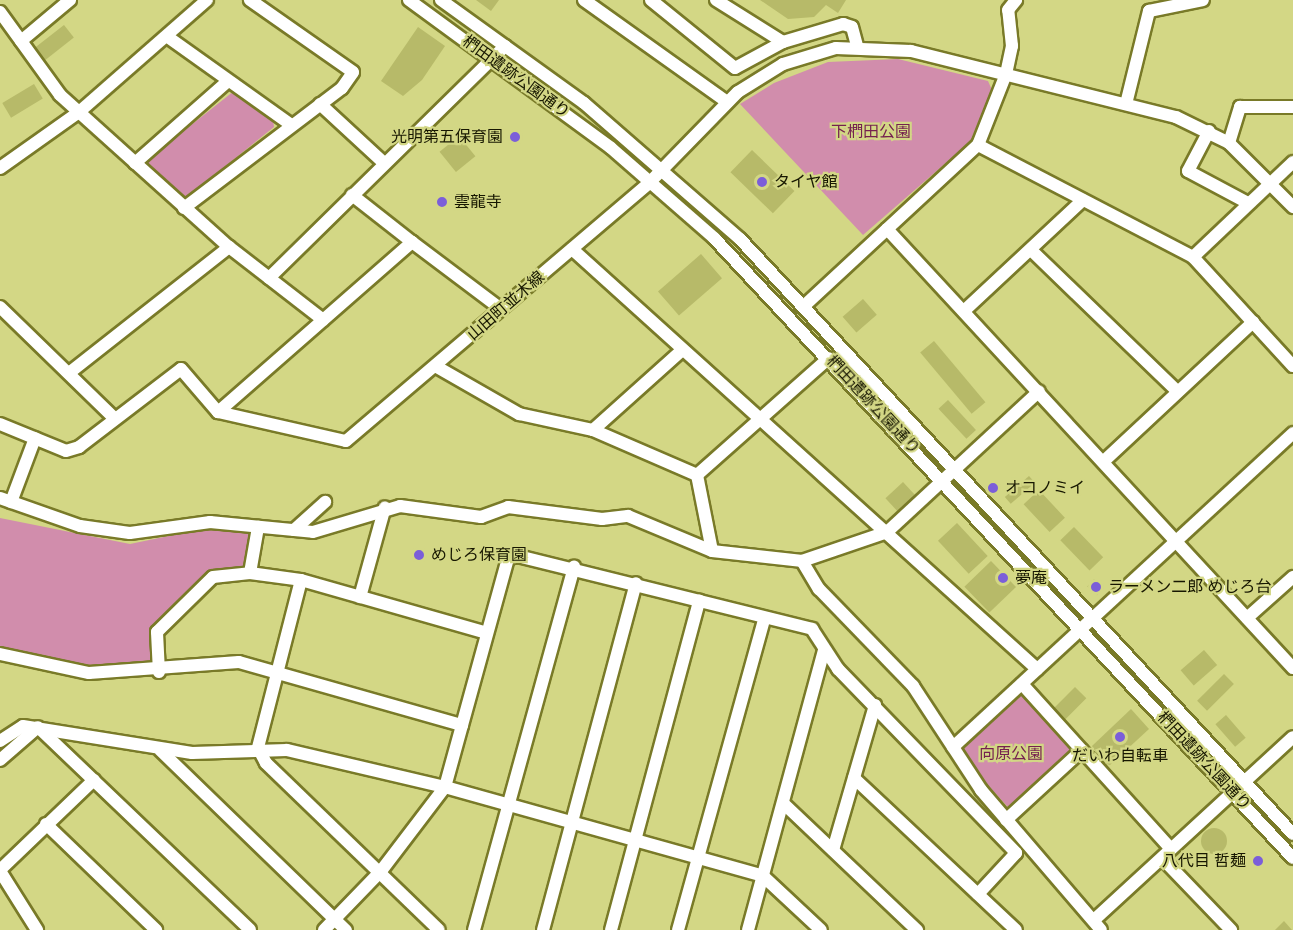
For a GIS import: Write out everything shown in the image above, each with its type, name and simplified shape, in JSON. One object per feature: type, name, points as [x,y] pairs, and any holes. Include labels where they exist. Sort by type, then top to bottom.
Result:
[{"type":"street","points":[[21,42],[70,0]]},
{"type":"street","points":[[0,168],[79,112],[168,37],[207,0]]},
{"type":"street","points":[[184,208],[290,124],[320,104],[353,72],[250,0]]},
{"type":"street","name":"椚田遺跡公園通り","points":[[409,0],[489,57],[651,181],[829,358],[1293,858]]},
{"type":"street","name":"椚田遺跡公園通り","points":[[441,0],[505,46],[664,169],[805,305],[1293,834]]},
{"type":"street","points":[[584,0],[727,102]]},
{"type":"street","points":[[651,0],[735,68],[783,42],[843,24],[852,27],[857,46]]},
{"type":"street","points":[[716,0],[783,42]]},
{"type":"street","points":[[805,305],[978,145],[1006,74],[1012,46],[1008,9],[1016,0]]},
{"type":"street","points":[[1126,104],[1148,6],[1203,0]]},
{"type":"street","points":[[0,12],[21,42],[79,112],[229,247],[323,320]]},
{"type":"street","points":[[168,37],[290,124]]},
{"type":"street","points":[[269,278],[489,57],[505,46]]},
{"type":"street","name":"山田町並木線","points":[[218,411],[346,441],[437,367],[651,181],[727,102],[783,64],[857,46],[901,49],[1006,74],[1126,104],[1209,131],[1228,143],[1293,207]]},
{"type":"street","points":[[135,164],[228,81]]},
{"type":"street","points":[[320,104],[384,163]]},
{"type":"street","points":[[1228,143],[1240,107],[1293,107]]},
{"type":"street","points":[[1209,131],[1188,171],[1248,203]]},
{"type":"street","points":[[978,145],[1193,257],[1293,366]]},
{"type":"street","points":[[1193,257],[1293,162]]},
{"type":"street","points":[[352,195],[501,309]]},
{"type":"street","points":[[965,310],[1083,200]]},
{"type":"street","points":[[887,229],[965,310],[1293,668]]},
{"type":"street","points":[[0,424],[66,451],[80,447],[114,418],[182,369],[218,411],[412,242]]},
{"type":"street","points":[[69,373],[229,247]]},
{"type":"street","points":[[572,249],[681,351],[761,419],[1037,669]]},
{"type":"street","points":[[1031,250],[1177,391]]},
{"type":"street","points":[[0,307],[114,418]]},
{"type":"street","points":[[1104,461],[1253,322]]},
{"type":"street","points":[[593,430],[681,351]]},
{"type":"street","points":[[696,475],[829,358]]},
{"type":"street","points":[[437,367],[519,414],[593,430],[696,475]]},
{"type":"street","points":[[35,438],[6,500],[80,526],[130,533],[210,522],[313,532],[385,507],[482,516],[508,507],[602,519],[628,516],[712,551],[802,561],[887,532],[1039,391]]},
{"type":"street","points":[[953,747],[1293,433]]},
{"type":"street","points":[[696,475],[712,551]]},
{"type":"street","points":[[294,530],[325,502]]},
{"type":"street","points":[[360,597],[385,507]]},
{"type":"street","points":[[250,573],[258,527]]},
{"type":"street","points":[[324,930],[381,871],[445,787],[508,558],[574,566],[764,618],[812,628],[824,650],[1016,853],[978,894]]},
{"type":"street","points":[[802,561],[819,589],[913,686],[953,747],[1006,820],[1098,925],[1171,849],[1293,737]]},
{"type":"street","points":[[474,930],[574,566]]},
{"type":"street","points":[[159,672],[157,632],[213,577],[250,573],[300,580],[487,633]]},
{"type":"street","points":[[1247,618],[1293,577]]},
{"type":"street","points":[[300,580],[258,748],[266,763],[440,930]]},
{"type":"street","points":[[543,930],[636,583]]},
{"type":"street","points":[[611,930],[699,601]]},
{"type":"street","points":[[678,930],[764,618]]},
{"type":"street","points":[[748,930],[824,650]]},
{"type":"street","points":[[0,654],[89,673],[159,672],[239,662],[278,669],[462,725]]},
{"type":"street","points":[[1022,684],[1171,849]]},
{"type":"street","points":[[833,850],[875,705]]},
{"type":"street","points":[[0,741],[12,729],[38,727],[160,750],[258,748],[445,787],[763,876],[821,930]]},
{"type":"street","points":[[0,760],[38,727]]},
{"type":"street","points":[[38,727],[250,930]]},
{"type":"street","points":[[160,750],[346,930]]},
{"type":"street","points":[[1006,820],[1082,750]]},
{"type":"street","points":[[854,778],[1016,930]]},
{"type":"street","points":[[37,930],[0,870],[94,780]]},
{"type":"street","points":[[783,803],[917,930]]},
{"type":"street","points":[[46,824],[156,930]]},
{"type":"street","points":[[1162,858],[1231,930]]},
{"type":"green space","name":"下椚田公園","points":[[898,59],[988,81],[992,90],[970,142],[863,235],[740,104],[774,83],[828,62]]},
{"type":"green space","points":[[234,91],[273,119],[274,127],[187,197],[177,197],[146,167],[147,160]]},
{"type":"green space","points":[[0,518],[130,544],[207,528],[253,531],[247,570],[211,573],[150,630],[151,664],[90,666],[0,648]]},
{"type":"green space","name":"向原公園","points":[[1022,684],[1082,750],[1012,812],[953,746]]},
{"type":"building","points":[[476,0],[499,0],[491,11]]},
{"type":"building","points":[[760,0],[846,0],[838,13],[826,5],[814,17],[788,19]]},
{"type":"building","points":[[64,25],[74,38],[45,60],[35,48]]},
{"type":"building","points":[[418,27],[445,46],[422,80],[403,96],[381,81]]},
{"type":"building","points":[[34,84],[43,99],[11,118],[2,103]]},
{"type":"building","points":[[459,136],[475,156],[456,172],[440,152]]},
{"type":"building","points":[[752,150],[794,191],[773,213],[730,172]]},
{"type":"building","points":[[701,254],[722,278],[679,316],[658,291]]},
{"type":"building","points":[[863,299],[877,315],[856,333],[843,317]]},
{"type":"building","points":[[934,341],[985,402],[972,414],[920,353]]},
{"type":"building","points":[[948,400],[976,430],[966,439],[938,409]]},
{"type":"building","points":[[1029,476],[1035,483],[1011,504],[1005,497]]},
{"type":"building","points":[[903,482],[916,496],[898,512],[885,498]]},
{"type":"building","points":[[1039,490],[1065,518],[1050,532],[1024,504]]},
{"type":"building","points":[[957,523],[988,556],[969,574],[938,541]]},
{"type":"building","points":[[1074,527],[1103,557],[1090,570],[1060,540]]},
{"type":"building","points":[[991,561],[1016,587],[989,613],[964,587]]},
{"type":"building","name":"ラーメン二郎 めじろ台","points":[[1094,579],[1104,588],[1097,595],[1087,586]]},
{"type":"building","points":[[1204,650],[1217,665],[1194,685],[1181,670]]},
{"type":"building","points":[[1224,674],[1234,684],[1207,711],[1197,701]]},
{"type":"building","points":[[1075,687],[1086,698],[1064,720],[1053,709]]},
{"type":"building","name":"だいわ自転車","points":[[1131,709],[1149,729],[1110,765],[1103,763],[1092,746]]},
{"type":"building","points":[[1226,715],[1246,738],[1235,747],[1215,724]]},
{"type":"building","points":[[1214,828],[1223,832],[1227,841],[1223,850],[1214,854],[1205,850],[1201,841],[1205,832]]},
{"type":"building","points":[[1284,921],[1292,930],[1275,930]]},
{"type":"place","name":"光明第五保育園","points":[[515,137]]},
{"type":"place","name":"タイヤ館","points":[[762,182]]},
{"type":"place","name":"雲龍寺","points":[[442,202]]},
{"type":"place","name":"オコノミイ","points":[[993,488]]},
{"type":"place","name":"めじろ保育園","points":[[419,555]]},
{"type":"place","name":"夢庵","points":[[1003,578]]},
{"type":"place","name":"ラーメン二郎 めじろ台","points":[[1096,587]]},
{"type":"place","name":"だいわ自転車","points":[[1120,737]]},
{"type":"place","name":"八代目 哲麺","points":[[1258,861]]}]
